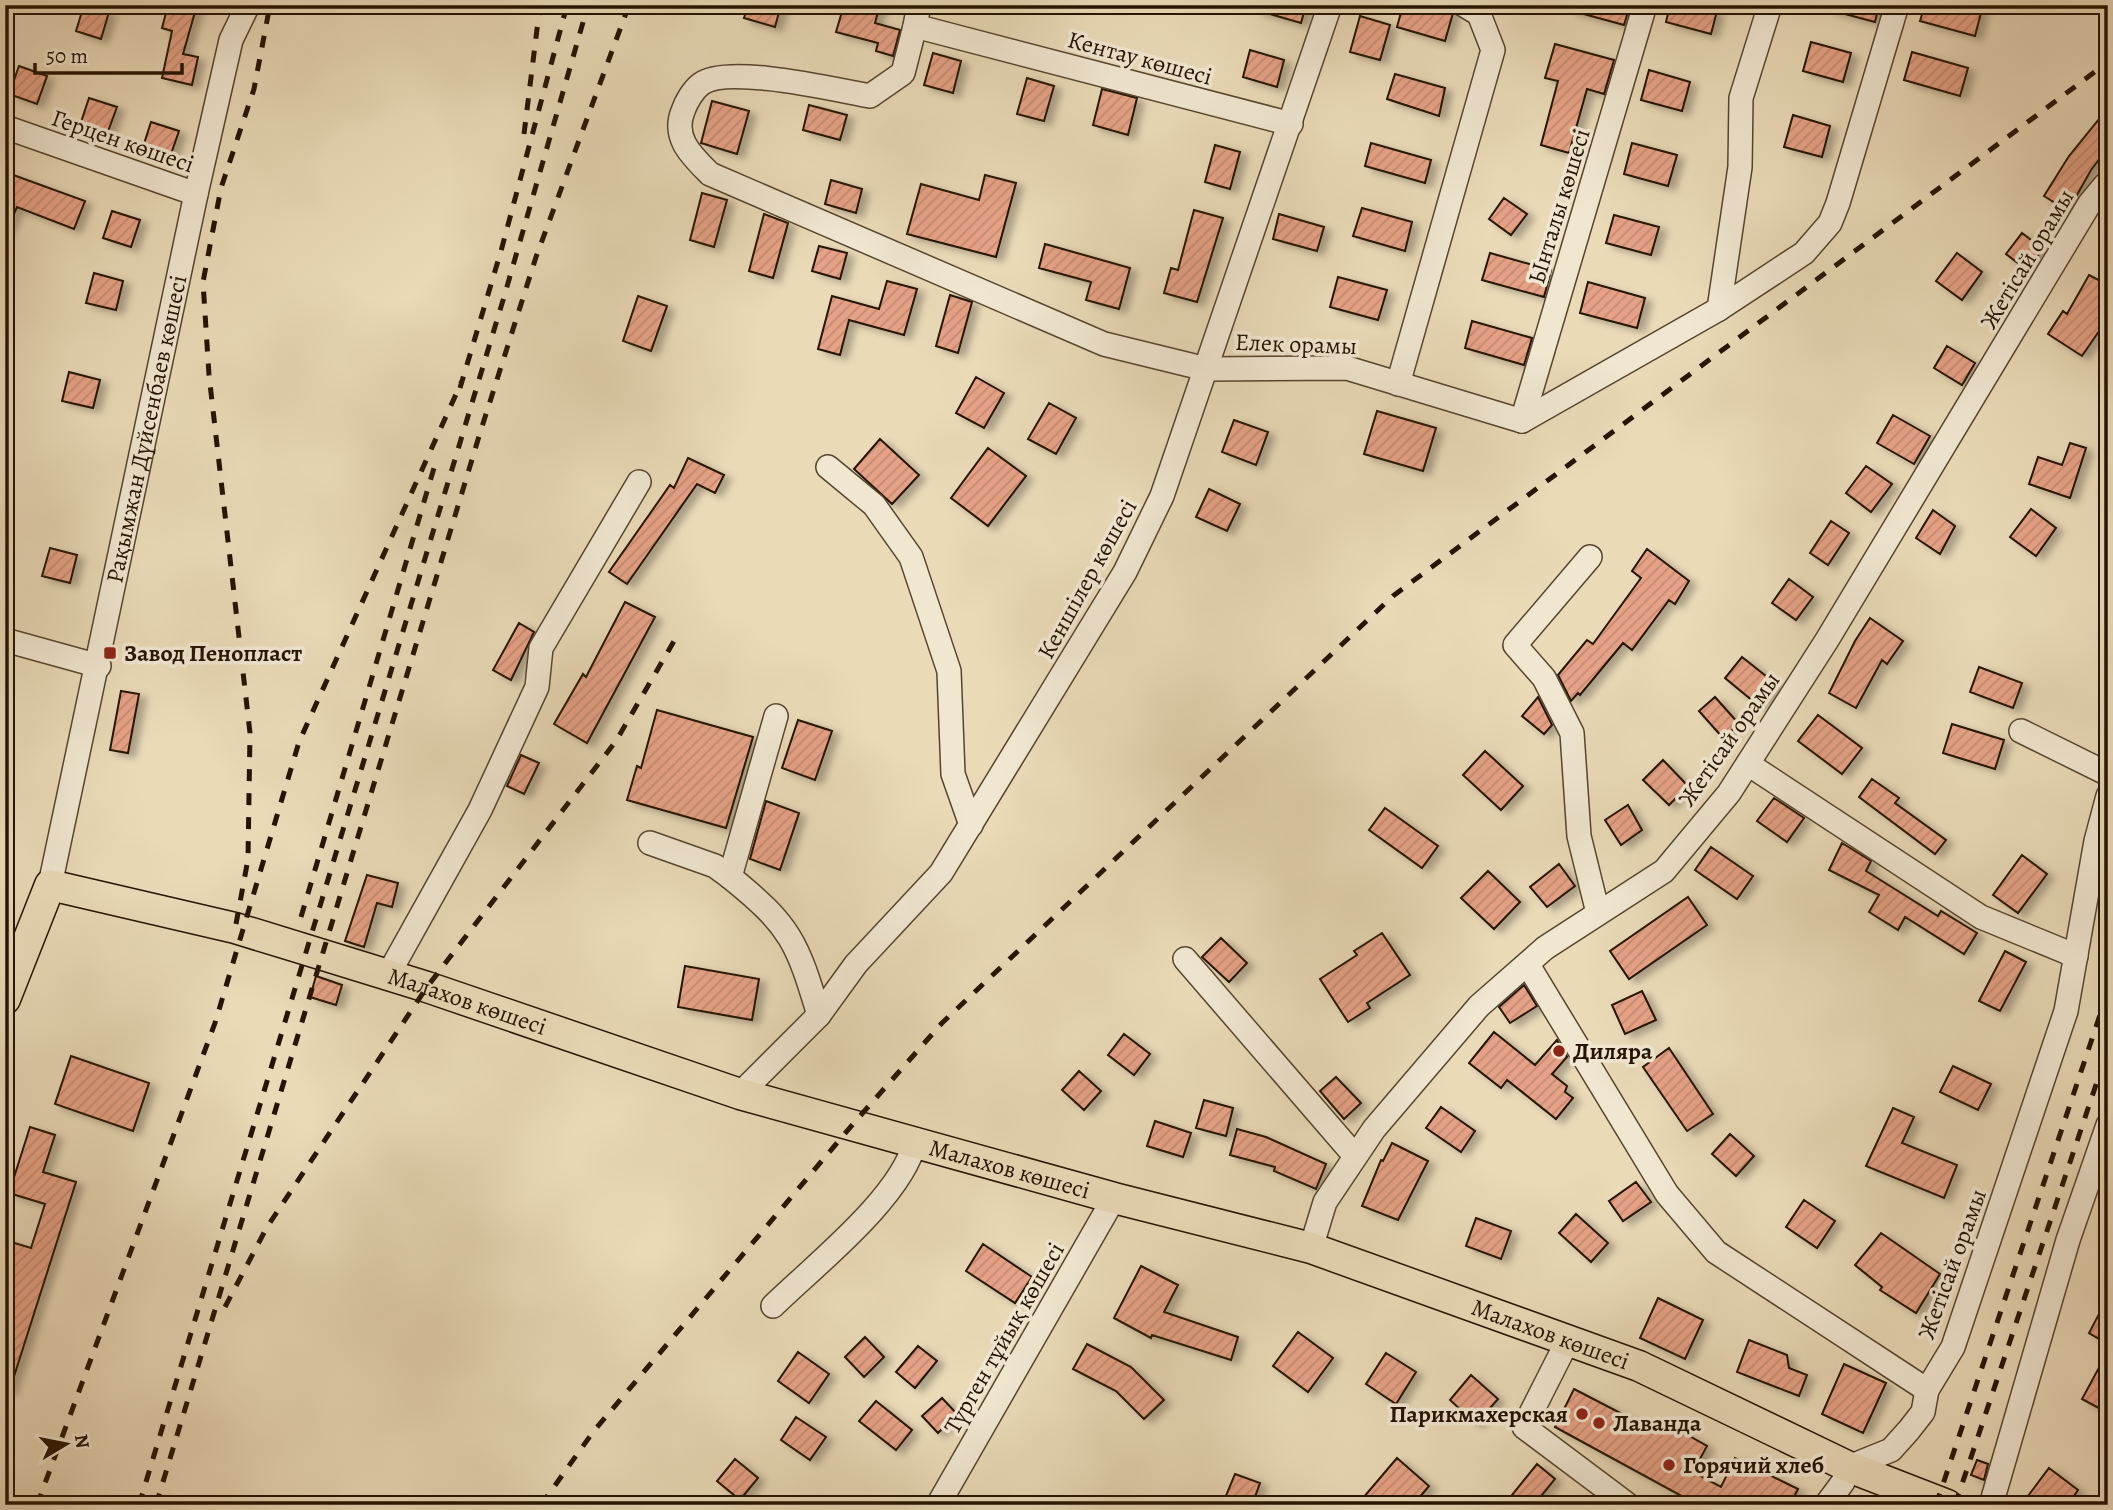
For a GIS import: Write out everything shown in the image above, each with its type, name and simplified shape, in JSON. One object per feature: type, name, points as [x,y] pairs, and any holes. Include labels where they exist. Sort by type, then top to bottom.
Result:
[{"type":"main road","name":"Малахов көшесі","points":[[50,885],[235,928],[388,975],[740,1094],[1114,1198],[1311,1248],[1639,1366],[1849,1467],[1947,1505]]},
{"type":"main road","name":"Рақымжан Дүйсенбаев көшесі","points":[[7,984],[50,885]]},
{"type":"street","name":"Герцен көшесі","points":[[5,127],[195,194],[231,40],[248,5]]},
{"type":"street","name":"Кеншілер көшесі","points":[[740,1094],[819,1015],[856,964],[941,873],[1125,572],[1162,496],[1330,5]]},
{"type":"street","points":[[1398,384],[1493,50],[1479,14],[1464,5]]},
{"type":"street","name":"Ынталы көшесі","points":[[1522,421],[1645,5]]},
{"type":"street","points":[[1719,309],[1740,167],[1741,98],[1770,5]]},
{"type":"street","points":[[1522,421],[1719,309],[1804,253],[1830,223],[1838,203],[1897,5]]},
{"type":"street","name":"Кентау көшесі","points":[[917,16],[1291,124]]},
{"type":"street","name":"Елек орамы","points":[[917,16],[903,73],[870,96],[766,78],[720,76],[701,84],[686,103],[680,120],[685,149],[710,174],[1104,344],[1206,369],[1347,368],[1522,421]]},
{"type":"street","name":"Жетісай орамы","points":[[1311,1248],[1325,1202],[1355,1156],[1391,1109],[1479,1006],[1545,948],[1664,871],[1729,793],[1827,640],[2090,203],[2107,184]]},
{"type":"street","name":"Рақымжан Дүйсенбаев көшесі","points":[[50,885],[99,666],[195,194]]},
{"type":"street","points":[[828,467],[874,505],[911,557],[949,671],[953,774],[971,825]]},
{"type":"street","points":[[388,975],[480,810],[537,687],[541,648],[639,482]]},
{"type":"street","points":[[1590,557],[1515,645],[1544,678],[1572,733],[1579,836],[1598,914]]},
{"type":"street","points":[[5,640],[99,666]]},
{"type":"street","points":[[730,877],[776,716]]},
{"type":"street","points":[[2021,731],[2108,774]]},
{"type":"street","points":[[1748,764],[1981,916],[2076,957]]},
{"type":"street","name":"Жетісай орамы","points":[[1849,1467],[1891,1450],[1923,1412],[1927,1390],[1953,1346],[2067,1011],[2096,841],[2108,796]]},
{"type":"street","points":[[650,843],[715,866],[786,929],[801,955],[819,1015]]},
{"type":"street","points":[[1185,958],[1355,1156]]},
{"type":"street","points":[[1528,965],[1667,1194],[1716,1251],[1927,1390]]},
{"type":"street","points":[[1991,1505],[2068,1240],[2108,1125]]},
{"type":"street","points":[[773,1306],[884,1197],[911,1160],[915,1141]]},
{"type":"street","name":"Түрген тұйық көшесі","points":[[938,1505],[1114,1198]]},
{"type":"street","points":[[1568,1340],[1524,1427],[1628,1505]]},
{"type":"street","points":[[1826,1505],[1849,1467]]},
{"type":"building","points":[[84,5],[109,12],[101,39],[76,31]]},
{"type":"building","points":[[168,5],[197,5],[183,54],[198,57],[192,85],[162,78],[172,31],[162,28]]},
{"type":"building","points":[[748,5],[781,5],[775,27],[744,18]]},
{"type":"building","points":[[844,5],[880,5],[875,23],[900,30],[893,56],[876,51],[878,43],[836,32]]},
{"type":"building","points":[[1257,5],[1306,5],[1301,23],[1256,10]]},
{"type":"building","points":[[1403,5],[1450,7],[1453,13],[1445,41],[1397,27]]},
{"type":"building","points":[[1570,5],[1630,5],[1624,25],[1569,10]]},
{"type":"building","points":[[1670,5],[1696,5],[1717,11],[1711,34],[1666,22]]},
{"type":"building","points":[[1830,5],[1879,5],[1875,22],[1830,10]]},
{"type":"building","points":[[1925,5],[1968,5],[1982,9],[1975,36],[1920,21]]},
{"type":"building","points":[[1360,16],[1390,25],[1380,60],[1350,52]]},
{"type":"building","points":[[1811,42],[1851,53],[1843,82],[1803,71]]},
{"type":"building","points":[[1555,44],[1614,60],[1604,94],[1587,89],[1569,153],[1541,145],[1558,81],[1545,78]]},
{"type":"building","points":[[1250,50],[1284,60],[1277,87],[1243,77]]},
{"type":"building","points":[[1912,52],[1968,68],[1960,96],[1904,80]]},
{"type":"building","points":[[933,53],[961,61],[953,93],[924,85]]},
{"type":"building","points":[[19,66],[47,76],[37,104],[9,94]]},
{"type":"building","points":[[1649,70],[1690,82],[1682,111],[1641,100]]},
{"type":"building","points":[[1395,74],[1445,88],[1439,116],[1387,99]]},
{"type":"building","points":[[1027,78],[1054,86],[1044,121],[1017,114]]},
{"type":"building","points":[[1102,89],[1137,98],[1128,135],[1093,125]]},
{"type":"building","points":[[89,98],[117,107],[107,134],[80,125]]},
{"type":"building","points":[[712,101],[749,111],[737,154],[701,143]]},
{"type":"building","points":[[809,105],[847,115],[840,140],[803,130]]},
{"type":"building","points":[[1793,115],[1830,126],[1822,157],[1784,147]]},
{"type":"building","points":[[2099,119],[2108,125],[2108,148],[2091,170],[2068,211],[2044,196],[2069,156]]},
{"type":"building","points":[[151,122],[179,131],[170,157],[143,147]]},
{"type":"building","points":[[1371,143],[1431,160],[1425,183],[1365,166]]},
{"type":"building","points":[[1632,143],[1677,155],[1668,186],[1624,174]]},
{"type":"building","points":[[1215,145],[1240,152],[1230,189],[1205,182]]},
{"type":"building","points":[[5,172],[85,201],[74,229],[17,207],[5,234]]},
{"type":"building","points":[[985,175],[1016,183],[996,257],[907,234],[921,184],[979,200]]},
{"type":"building","points":[[831,180],[862,189],[856,213],[825,204]]},
{"type":"building","points":[[702,193],[727,200],[714,247],[690,240]]},
{"type":"building","points":[[1504,198],[1527,214],[1511,235],[1489,219]]},
{"type":"building","points":[[1362,208],[1412,222],[1405,251],[1353,236]]},
{"type":"building","points":[[1194,210],[1223,218],[1197,302],[1164,293],[1171,268],[1178,270]]},
{"type":"building","points":[[112,211],[140,220],[131,247],[103,238]]},
{"type":"building","points":[[764,214],[788,223],[773,278],[749,271]]},
{"type":"building","points":[[1279,214],[1324,227],[1317,251],[1273,239]]},
{"type":"building","points":[[1614,215],[1659,227],[1651,255],[1606,243]]},
{"type":"building","points":[[2022,233],[2043,249],[2027,270],[2006,254]]},
{"type":"building","points":[[1045,244],[1130,268],[1119,309],[1086,300],[1091,282],[1039,268]]},
{"type":"building","points":[[819,246],[847,253],[840,279],[812,271]]},
{"type":"building","points":[[1490,253],[1551,270],[1544,297],[1482,280]]},
{"type":"building","points":[[1957,253],[1982,272],[1962,300],[1936,281]]},
{"type":"building","points":[[94,273],[123,281],[116,310],[86,303]]},
{"type":"building","points":[[2089,275],[2108,285],[2108,318],[2082,356],[2048,334],[2063,311],[2067,314]]},
{"type":"building","points":[[1338,277],[1387,290],[1378,320],[1330,307]]},
{"type":"building","points":[[887,281],[917,289],[904,335],[849,320],[840,355],[818,349],[832,296],[879,309]]},
{"type":"building","points":[[1588,282],[1645,298],[1637,328],[1580,313]]},
{"type":"building","points":[[950,295],[972,302],[958,353],[936,346]]},
{"type":"building","points":[[638,296],[667,306],[651,351],[623,341]]},
{"type":"building","points":[[1472,321],[1532,338],[1524,365],[1465,348]]},
{"type":"building","points":[[1947,346],[1975,363],[1962,385],[1934,368]]},
{"type":"building","points":[[69,372],[100,380],[93,408],[62,401]]},
{"type":"building","points":[[976,377],[1004,393],[984,428],[956,413]]},
{"type":"building","points":[[1049,403],[1076,418],[1056,454],[1028,439]]},
{"type":"building","points":[[1377,411],[1436,428],[1423,471],[1364,454]]},
{"type":"building","points":[[1893,415],[1930,436],[1914,464],[1877,443]]},
{"type":"building","points":[[1234,420],[1268,432],[1256,465],[1222,452]]},
{"type":"building","points":[[880,439],[919,475],[892,504],[854,469]]},
{"type":"building","points":[[2070,443],[2086,448],[2070,498],[2029,484],[2038,457],[2062,465]]},
{"type":"building","points":[[988,448],[1026,476],[988,526],[951,498]]},
{"type":"building","points":[[688,458],[724,475],[715,493],[697,484],[627,584],[609,572],[670,485],[674,488]]},
{"type":"building","points":[[1866,466],[1892,484],[1871,512],[1846,493]]},
{"type":"building","points":[[1209,489],[1240,504],[1227,531],[1196,517]]},
{"type":"building","points":[[2031,509],[2056,528],[2036,556],[2010,537]]},
{"type":"building","points":[[1933,510],[1955,526],[1940,554],[1916,538]]},
{"type":"building","points":[[1831,521],[1849,533],[1828,565],[1810,553]]},
{"type":"building","points":[[50,548],[77,555],[70,583],[42,576]]},
{"type":"building","points":[[1647,549],[1689,581],[1675,604],[1669,600],[1632,650],[1623,643],[1580,695],[1578,693],[1571,701],[1558,675],[1587,640],[1593,644],[1641,578],[1632,571]]},
{"type":"building","points":[[1789,579],[1813,597],[1796,620],[1772,603]]},
{"type":"building","points":[[625,602],[655,617],[587,743],[554,724],[583,674],[586,677]]},
{"type":"building","points":[[1870,618],[1903,641],[1887,664],[1882,660],[1856,708],[1829,693],[1855,641]]},
{"type":"building","points":[[519,623],[534,632],[511,680],[493,670]]},
{"type":"building","points":[[1742,657],[1776,684],[1759,706],[1725,678]]},
{"type":"building","points":[[1979,667],[2022,683],[2013,708],[1970,692]]},
{"type":"building","points":[[121,691],[139,694],[128,753],[110,750]]},
{"type":"building","points":[[1538,697],[1552,725],[1544,734],[1522,716]]},
{"type":"building","points":[[1715,697],[1739,724],[1723,738],[1699,711]]},
{"type":"building","points":[[657,710],[753,737],[726,828],[627,800],[637,766],[641,768]]},
{"type":"building","points":[[1818,715],[1862,748],[1842,774],[1798,741]]},
{"type":"building","points":[[798,720],[832,731],[815,780],[782,768]]},
{"type":"building","points":[[1952,724],[2004,740],[1995,769],[1943,753]]},
{"type":"building","points":[[1485,751],[1523,786],[1501,810],[1463,775]]},
{"type":"building","points":[[521,755],[539,763],[524,794],[507,786]]},
{"type":"building","points":[[1663,760],[1688,786],[1669,805],[1643,780]]},
{"type":"building","points":[[1872,779],[1899,798],[1895,803],[1946,840],[1935,854],[1859,797]]},
{"type":"building","points":[[1774,798],[1804,818],[1787,842],[1757,821]]},
{"type":"building","points":[[766,801],[799,813],[780,870],[750,859]]},
{"type":"building","points":[[1628,805],[1642,830],[1621,845],[1605,820]]},
{"type":"building","points":[[1385,808],[1438,846],[1422,868],[1369,830]]},
{"type":"building","points":[[1842,843],[1871,861],[1866,871],[1938,916],[1941,911],[1977,933],[1964,954],[1905,917],[1898,930],[1869,912],[1879,895],[1829,870]]},
{"type":"building","points":[[1711,847],[1753,876],[1737,899],[1695,870]]},
{"type":"building","points":[[2022,855],[2047,874],[2018,913],[1993,895]]},
{"type":"building","points":[[1559,864],[1575,886],[1547,907],[1530,887]]},
{"type":"building","points":[[1488,871],[1520,902],[1494,929],[1461,898]]},
{"type":"building","points":[[367,875],[398,883],[392,907],[377,903],[364,947],[345,941]]},
{"type":"building","points":[[1688,897],[1707,925],[1629,979],[1610,951]]},
{"type":"building","points":[[1382,933],[1410,975],[1367,1003],[1370,1008],[1348,1022],[1320,979],[1357,955],[1354,951]]},
{"type":"building","points":[[1221,938],[1247,963],[1229,982],[1202,957]]},
{"type":"building","points":[[2005,951],[2026,962],[2000,1011],[1979,1001]]},
{"type":"building","points":[[685,966],[759,979],[752,1020],[678,1007]]},
{"type":"building","points":[[316,976],[342,985],[336,1005],[310,997]]},
{"type":"building","points":[[1524,985],[1537,1006],[1510,1023],[1499,1007]]},
{"type":"building","points":[[1642,991],[1656,1020],[1625,1034],[1612,1005]]},
{"type":"building","points":[[1494,1032],[1535,1065],[1557,1040],[1567,1057],[1552,1074],[1567,1086],[1565,1092],[1573,1098],[1556,1119],[1507,1080],[1501,1088],[1469,1063]]},
{"type":"building","points":[[1124,1034],[1150,1054],[1134,1075],[1108,1055]]},
{"type":"building","points":[[1669,1048],[1713,1114],[1687,1131],[1643,1067]]},
{"type":"building","points":[[71,1056],[149,1083],[133,1131],[55,1104]]},
{"type":"building","points":[[1953,1066],[1991,1084],[1978,1110],[1940,1092]]},
{"type":"building","points":[[1079,1071],[1101,1091],[1084,1110],[1062,1090]]},
{"type":"building","points":[[1336,1077],[1361,1103],[1344,1119],[1320,1091]]},
{"type":"building","points":[[1204,1100],[1233,1108],[1226,1136],[1196,1128]]},
{"type":"building","points":[[1441,1107],[1475,1131],[1461,1152],[1426,1128]]},
{"type":"building","points":[[1893,1108],[1914,1117],[1902,1143],[1957,1165],[1944,1198],[1866,1166]]},
{"type":"building","points":[[1155,1121],[1191,1133],[1183,1157],[1147,1146]]},
{"type":"building","points":[[30,1127],[55,1135],[43,1172],[76,1182],[9,1392],[5,1391],[5,1329],[11,1312],[5,1311],[5,1240],[31,1248],[45,1204],[9,1193]]},
{"type":"building","points":[[1237,1129],[1266,1137],[1326,1164],[1316,1189],[1274,1171],[1275,1167],[1230,1155]]},
{"type":"building","points":[[1730,1134],[1754,1156],[1736,1176],[1712,1154]]},
{"type":"building","points":[[1392,1143],[1428,1161],[1398,1220],[1362,1206],[1381,1160],[1383,1161]]},
{"type":"building","points":[[1636,1182],[1651,1202],[1623,1221],[1609,1201]]},
{"type":"building","points":[[1804,1200],[1835,1221],[1817,1248],[1786,1227]]},
{"type":"building","points":[[1576,1214],[1608,1243],[1591,1262],[1559,1233]]},
{"type":"building","points":[[1476,1218],[1511,1231],[1501,1259],[1466,1246]]},
{"type":"building","points":[[1881,1233],[1940,1274],[1916,1313],[1880,1290],[1882,1287],[1855,1265]]},
{"type":"building","points":[[983,1244],[1032,1277],[1015,1303],[966,1271]]},
{"type":"building","points":[[1141,1266],[1178,1285],[1164,1312],[1238,1337],[1231,1360],[1152,1335],[1151,1338],[1114,1318]]},
{"type":"building","points":[[2108,1297],[2108,1344],[2089,1333]]},
{"type":"building","points":[[1658,1298],[1703,1320],[1685,1359],[1640,1338]]},
{"type":"building","points":[[1298,1332],[1333,1358],[1308,1392],[1273,1366]]},
{"type":"building","points":[[865,1337],[884,1357],[864,1377],[845,1357]]},
{"type":"building","points":[[1749,1340],[1787,1355],[1789,1368],[1807,1375],[1799,1396],[1737,1372]]},
{"type":"building","points":[[1087,1344],[1131,1367],[1164,1400],[1144,1419],[1116,1391],[1073,1369]]},
{"type":"building","points":[[918,1346],[937,1361],[915,1388],[896,1372]]},
{"type":"building","points":[[2108,1351],[2108,1413],[2082,1399]]},
{"type":"building","points":[[798,1352],[829,1374],[809,1403],[778,1381]]},
{"type":"building","points":[[1386,1353],[1416,1372],[1396,1404],[1366,1384]]},
{"type":"building","points":[[1844,1364],[1886,1383],[1863,1433],[1822,1414]]},
{"type":"building","points":[[1471,1375],[1498,1399],[1476,1424],[1450,1400]]},
{"type":"building","points":[[1574,1389],[1653,1430],[1659,1419],[1707,1446],[1693,1472],[1721,1487],[1735,1458],[1798,1489],[1790,1505],[1698,1505],[1555,1427]]},
{"type":"building","points":[[942,1398],[957,1414],[938,1433],[922,1416]]},
{"type":"building","points":[[876,1401],[912,1430],[896,1450],[859,1421]]},
{"type":"building","points":[[796,1417],[826,1437],[810,1460],[781,1440]]},
{"type":"building","points":[[1397,1458],[1429,1486],[1413,1505],[1357,1505]]},
{"type":"building","points":[[735,1459],[758,1478],[740,1500],[717,1481]]},
{"type":"building","points":[[1977,1460],[1988,1464],[1984,1480],[1971,1475]]},
{"type":"building","points":[[1537,1464],[1555,1479],[1534,1505],[1504,1505]]},
{"type":"building","points":[[2049,1468],[2078,1490],[2068,1505],[2040,1505],[2028,1496]]},
{"type":"building","points":[[1235,1474],[1260,1483],[1252,1505],[1225,1498]]},
{"type":"railway","points":[[236,924],[248,859],[250,733],[209,375],[203,282],[221,188],[254,89],[270,5]]},
{"type":"railway","points":[[524,134],[540,5]]},
{"type":"railway","points":[[460,388],[501,251],[567,5]]},
{"type":"railway","points":[[139,1505],[504,297],[588,5]]},
{"type":"railway","points":[[156,1505],[480,433],[536,257],[629,5]]},
{"type":"railway","points":[[541,1505],[593,1432],[853,1124],[942,1023],[1393,596],[2108,62]]},
{"type":"railway","points":[[37,1505],[215,1023],[299,742],[462,381]]},
{"type":"railway","points":[[301,917],[434,468]]},
{"type":"railway","points":[[225,1307],[267,1227],[427,987],[616,741],[677,636]]},
{"type":"railway","points":[[1936,1505],[2108,991]]},
{"type":"railway","points":[[1955,1505],[2108,1049]]},
{"type":"place","name":"Завод Пенопласт","points":[[110,653]]},
{"type":"place","name":"Диляра","points":[[1559,1051]]},
{"type":"place","name":"Парикмахерская","points":[[1582,1414]]},
{"type":"place","name":"Лаванда","points":[[1599,1423]]},
{"type":"place","name":"Горячий хлеб","points":[[1669,1465]]}]
